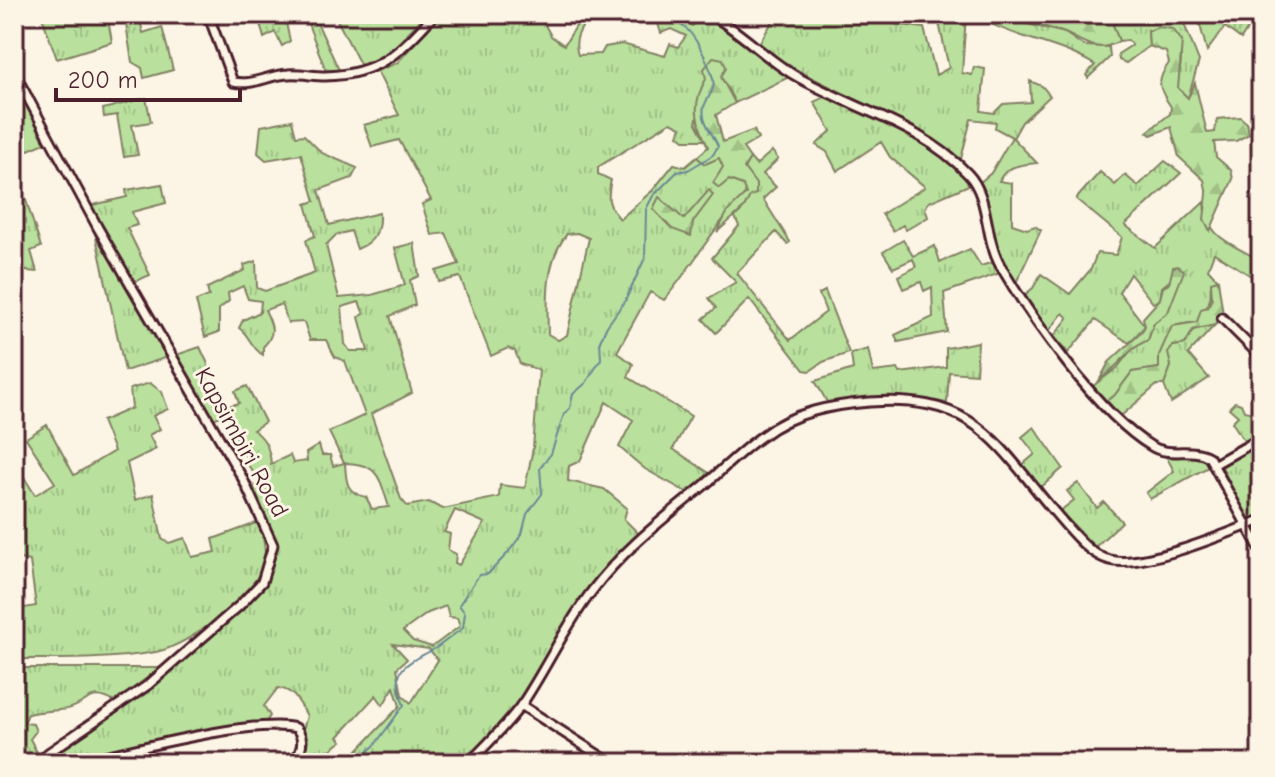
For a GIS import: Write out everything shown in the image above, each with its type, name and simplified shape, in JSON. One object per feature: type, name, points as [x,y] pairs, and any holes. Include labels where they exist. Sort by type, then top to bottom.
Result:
[{"type":"street","points":[[208,14],[233,82],[247,84],[283,74],[336,75],[371,69],[396,55],[435,14]]},
{"type":"street","points":[[710,14],[793,74],[902,126],[952,159],[978,186],[992,248],[1016,296],[1103,406],[1153,448],[1170,453],[1199,452],[1215,464],[1261,551]]},
{"type":"street","name":"Kapsimbiri Road","points":[[14,72],[49,140],[243,479],[273,545],[262,582],[239,606],[148,685],[48,753],[39,763]]},
{"type":"street","points":[[1222,318],[1261,357]]},
{"type":"street","points":[[469,763],[521,705],[593,589],[630,547],[764,434],[799,415],[823,408],[894,401],[924,403],[969,418],[1075,535],[1105,559],[1131,561],[1164,553],[1261,520]]},
{"type":"street","points":[[1215,464],[1261,438]]},
{"type":"street","points":[[521,705],[611,763]]},
{"type":"street","points":[[74,763],[212,734],[282,726],[296,728],[301,735],[301,751],[294,763]]},
{"type":"green space","points":[[41,14],[107,14],[112,42],[57,59]]},
{"type":"green space","points":[[278,14],[313,14],[339,70],[326,71],[305,16],[286,23],[290,41],[282,46],[275,32],[264,38],[258,16],[270,19]]},
{"type":"green space","points":[[334,14],[426,14],[385,57],[361,66]]},
{"type":"green space","points":[[441,14],[539,14],[551,36],[564,45],[584,14],[591,14],[577,38],[578,55],[601,54],[605,47],[622,44],[665,56],[670,44],[678,47],[686,36],[671,29],[661,33],[657,21],[646,14],[676,14],[692,26],[705,15],[789,77],[735,103],[721,77],[706,79],[696,123],[705,140],[684,140],[678,135],[681,127],[671,122],[598,167],[598,174],[611,180],[609,201],[620,219],[653,190],[674,164],[685,167],[697,157],[705,164],[719,157],[729,180],[743,185],[746,194],[664,300],[650,292],[617,352],[633,364],[628,377],[691,416],[673,449],[709,473],[688,493],[645,469],[619,447],[633,420],[606,402],[580,461],[569,466],[568,481],[604,489],[627,508],[624,519],[639,534],[591,585],[518,702],[465,763],[377,763],[379,760],[357,751],[400,706],[394,687],[383,705],[376,695],[338,737],[342,741],[313,763],[303,763],[308,740],[303,730],[307,716],[292,694],[278,688],[264,706],[270,716],[265,723],[230,726],[42,763],[88,727],[139,696],[258,591],[266,578],[272,552],[271,540],[251,489],[260,482],[248,465],[248,458],[239,449],[229,406],[239,403],[235,391],[247,386],[265,422],[253,430],[266,445],[271,464],[290,455],[293,463],[307,461],[306,453],[319,445],[322,455],[330,455],[333,466],[344,463],[329,432],[365,415],[345,361],[335,357],[326,340],[310,340],[304,322],[288,323],[282,304],[265,310],[272,330],[263,347],[263,355],[239,328],[243,320],[260,312],[261,301],[248,299],[243,286],[228,293],[229,301],[219,309],[219,332],[205,337],[196,301],[209,296],[207,288],[245,270],[244,265],[256,261],[257,288],[265,291],[315,273],[306,240],[315,236],[306,204],[315,201],[301,154],[266,160],[258,153],[261,126],[292,120],[296,136],[304,135],[322,153],[357,168],[352,178],[319,190],[329,225],[379,213],[379,225],[368,243],[357,249],[351,231],[336,235],[326,245],[339,298],[372,295],[405,285],[395,248],[414,243],[419,276],[410,280],[415,305],[390,316],[412,393],[371,414],[401,499],[407,506],[429,502],[443,509],[499,497],[500,485],[525,488],[533,448],[539,370],[520,364],[515,351],[508,348],[491,356],[460,277],[439,282],[436,271],[459,264],[446,233],[432,235],[422,204],[431,200],[399,140],[372,147],[364,125],[399,115],[377,71],[397,63]],"holes":[[[577,233],[589,238],[567,335],[558,340],[548,334],[549,281],[555,256],[567,234]],[[359,302],[364,314],[359,317],[368,351],[350,351],[345,344],[342,307]],[[345,463],[372,470],[380,481],[389,507],[372,509],[366,497],[354,493],[348,486]],[[455,510],[485,523],[459,565],[455,563],[456,554],[448,550],[450,534],[444,532]],[[446,606],[449,617],[457,618],[460,626],[432,647],[413,641],[403,631],[428,613]],[[393,644],[429,649],[438,660],[411,703],[402,695],[397,668],[407,659]]]},
{"type":"green space","points":[[777,14],[890,14],[894,24],[924,28],[936,75],[949,68],[937,14],[966,14],[962,73],[972,75],[974,67],[985,69],[981,111],[994,113],[1003,104],[1031,102],[1030,81],[1042,86],[1050,96],[1022,122],[1013,138],[1037,163],[1010,169],[999,181],[1012,183],[1012,224],[1027,229],[1035,226],[1041,230],[1015,285],[997,254],[979,183],[991,173],[1012,137],[995,128],[996,122],[971,119],[960,163],[912,129],[757,47]]},
{"type":"green space","points":[[981,14],[1003,14],[1023,23],[1065,33],[1084,46],[1109,47],[1110,57],[1088,78],[1086,75],[1095,65],[1067,51],[995,26],[981,19]]},
{"type":"green space","points":[[1003,14],[1124,14],[1113,25],[1119,41],[1098,47],[1057,30]]},
{"type":"green space","points":[[1124,14],[1180,14],[1199,61],[1188,98],[1178,89],[1180,49],[1148,30],[1149,46],[1126,63],[1119,60],[1118,54],[1132,45],[1128,40],[1119,41],[1113,25]]},
{"type":"green space","points":[[1197,14],[1257,14],[1241,39],[1225,27],[1207,51]]},
{"type":"green space","points":[[140,20],[143,33],[162,27],[173,70],[144,78],[142,68],[132,62],[126,24]]},
{"type":"green space","points":[[1159,27],[1173,29],[1182,41],[1178,88],[1188,98],[1195,83],[1207,133],[1215,132],[1217,119],[1240,117],[1247,123],[1249,134],[1236,141],[1214,142],[1216,157],[1231,170],[1233,179],[1210,231],[1204,219],[1207,194],[1204,180],[1179,157],[1171,127],[1151,135],[1147,132],[1170,114],[1171,107],[1160,85],[1169,63],[1166,52],[1149,46],[1148,31]]},
{"type":"green space","points":[[713,57],[723,59],[726,68],[721,77],[735,103],[716,115],[723,142],[754,130],[758,139],[743,148],[750,158],[744,168],[756,184],[756,194],[750,196],[744,208],[717,232],[728,211],[746,194],[743,185],[729,180],[719,188],[713,183],[723,167],[719,158],[705,164],[697,157],[708,147],[698,121],[697,105],[706,79],[704,69]]},
{"type":"green space","points":[[14,80],[45,143],[14,156]]},
{"type":"green space","points":[[825,97],[923,142],[957,168],[971,184],[929,202],[925,208],[928,217],[906,230],[903,225],[893,231],[882,214],[925,187],[890,157],[881,142],[837,171],[827,152],[816,145],[831,131],[814,102]]},
{"type":"green space","points":[[146,98],[151,122],[132,125],[138,155],[124,157],[117,115],[104,117],[103,109]]},
{"type":"green space","points":[[772,151],[778,159],[763,174],[776,187],[763,199],[790,242],[787,244],[776,232],[737,273],[790,340],[826,312],[819,294],[825,291],[849,353],[823,362],[810,371],[804,370],[749,299],[716,333],[703,319],[716,308],[709,298],[736,282],[712,258],[739,226],[735,217],[744,208],[755,184],[744,168],[750,158],[756,165]]},
{"type":"green space","points":[[1165,161],[1181,173],[1125,225],[1155,248],[1204,202],[1209,224],[1215,232],[1261,261],[1261,275],[1256,279],[1214,253],[1208,269],[1218,280],[1211,283],[1210,299],[1201,317],[1197,322],[1172,326],[1159,368],[1132,372],[1114,396],[1104,402],[1093,386],[1117,368],[1135,345],[1148,340],[1154,323],[1168,312],[1183,270],[1162,287],[1160,299],[1153,303],[1130,274],[1119,292],[1145,326],[1129,343],[1095,320],[1068,353],[1054,336],[1068,318],[1063,313],[1049,331],[1021,298],[1033,288],[1041,274],[1070,294],[1091,269],[1097,253],[1116,255],[1122,237],[1076,199],[1100,172],[1115,185],[1125,175],[1138,186]]},
{"type":"green space","points":[[162,184],[166,203],[132,212],[137,225],[127,228],[150,275],[134,282],[89,206],[127,197],[126,190]]},
{"type":"green space","points":[[709,190],[713,195],[693,222],[691,236],[672,229],[653,209],[659,197],[684,219]]},
{"type":"green space","points":[[23,191],[41,247],[31,251],[37,272],[14,270],[14,192]]},
{"type":"green space","points":[[94,228],[168,357],[125,371]]},
{"type":"green space","points":[[903,240],[913,256],[935,246],[940,262],[970,249],[981,266],[993,262],[1000,273],[944,293],[947,332],[898,342],[895,335],[933,317],[932,287],[924,291],[921,282],[903,289],[898,276],[916,267],[913,259],[893,268],[883,252]]},
{"type":"green space","points":[[1178,266],[1184,271],[1168,312],[1154,323],[1148,340],[1100,379],[1109,362],[1142,332],[1145,326],[1143,318],[1160,299],[1163,287],[1169,284],[1173,267]]},
{"type":"green space","points":[[1218,280],[1223,314],[1215,325],[1193,330],[1185,344],[1173,346],[1168,353],[1171,366],[1164,385],[1157,385],[1121,416],[1104,402],[1114,396],[1132,372],[1159,368],[1159,355],[1172,326],[1197,322],[1201,309],[1208,307],[1212,299],[1211,282]]},
{"type":"green space","points":[[1215,325],[1188,354],[1209,378],[1171,403],[1164,385],[1171,366],[1167,353],[1173,346],[1185,344],[1193,330]]},
{"type":"green space","points":[[978,342],[976,374],[949,372],[947,403],[887,398],[827,402],[815,381],[853,369],[851,354],[868,349],[873,372],[898,369],[900,373],[946,367],[946,348]]},
{"type":"green space","points":[[200,347],[208,364],[207,383],[221,416],[210,420],[176,355]]},
{"type":"green space","points":[[150,383],[162,392],[168,409],[153,416],[160,429],[149,435],[156,449],[127,463],[135,500],[153,494],[162,539],[169,543],[185,538],[192,557],[216,552],[213,539],[259,522],[265,553],[260,572],[237,602],[221,616],[170,648],[121,656],[14,659],[14,630],[22,629],[19,609],[36,606],[30,561],[14,558],[14,461],[35,495],[55,483],[26,438],[47,425],[74,475],[114,451],[102,421],[132,408],[130,389]]},
{"type":"green space","points":[[1235,402],[1241,404],[1244,411],[1253,413],[1261,403],[1261,435],[1246,444],[1232,422],[1238,416],[1229,408]]},
{"type":"green space","points":[[1034,427],[1063,468],[1039,489],[1021,466],[1035,454],[1022,437]]},
{"type":"green space","points":[[1261,440],[1261,516],[1248,521],[1220,463]]},
{"type":"green space","points":[[1197,455],[1212,465],[1150,499],[1146,493],[1174,471],[1166,456]]},
{"type":"green space","points":[[1078,483],[1097,508],[1104,502],[1122,522],[1095,547],[1060,511],[1074,500],[1067,491]]},
{"type":"green space","points":[[14,668],[160,668],[115,702],[99,696],[67,709],[28,714],[24,723],[33,724],[36,731],[30,739],[39,756],[34,763],[14,763]]},
{"type":"waterway","points":[[354,763],[374,746],[404,705],[398,682],[404,668],[463,628],[465,613],[459,605],[479,575],[488,574],[522,534],[527,514],[542,494],[540,468],[551,454],[564,414],[570,408],[573,394],[586,383],[601,359],[600,341],[625,301],[645,258],[646,209],[653,196],[677,172],[688,170],[713,155],[718,146],[704,117],[706,101],[713,88],[712,74],[704,56],[689,31],[655,14]]},
{"type":"waterway","points":[[1091,14],[1113,18],[1117,14]]}]
